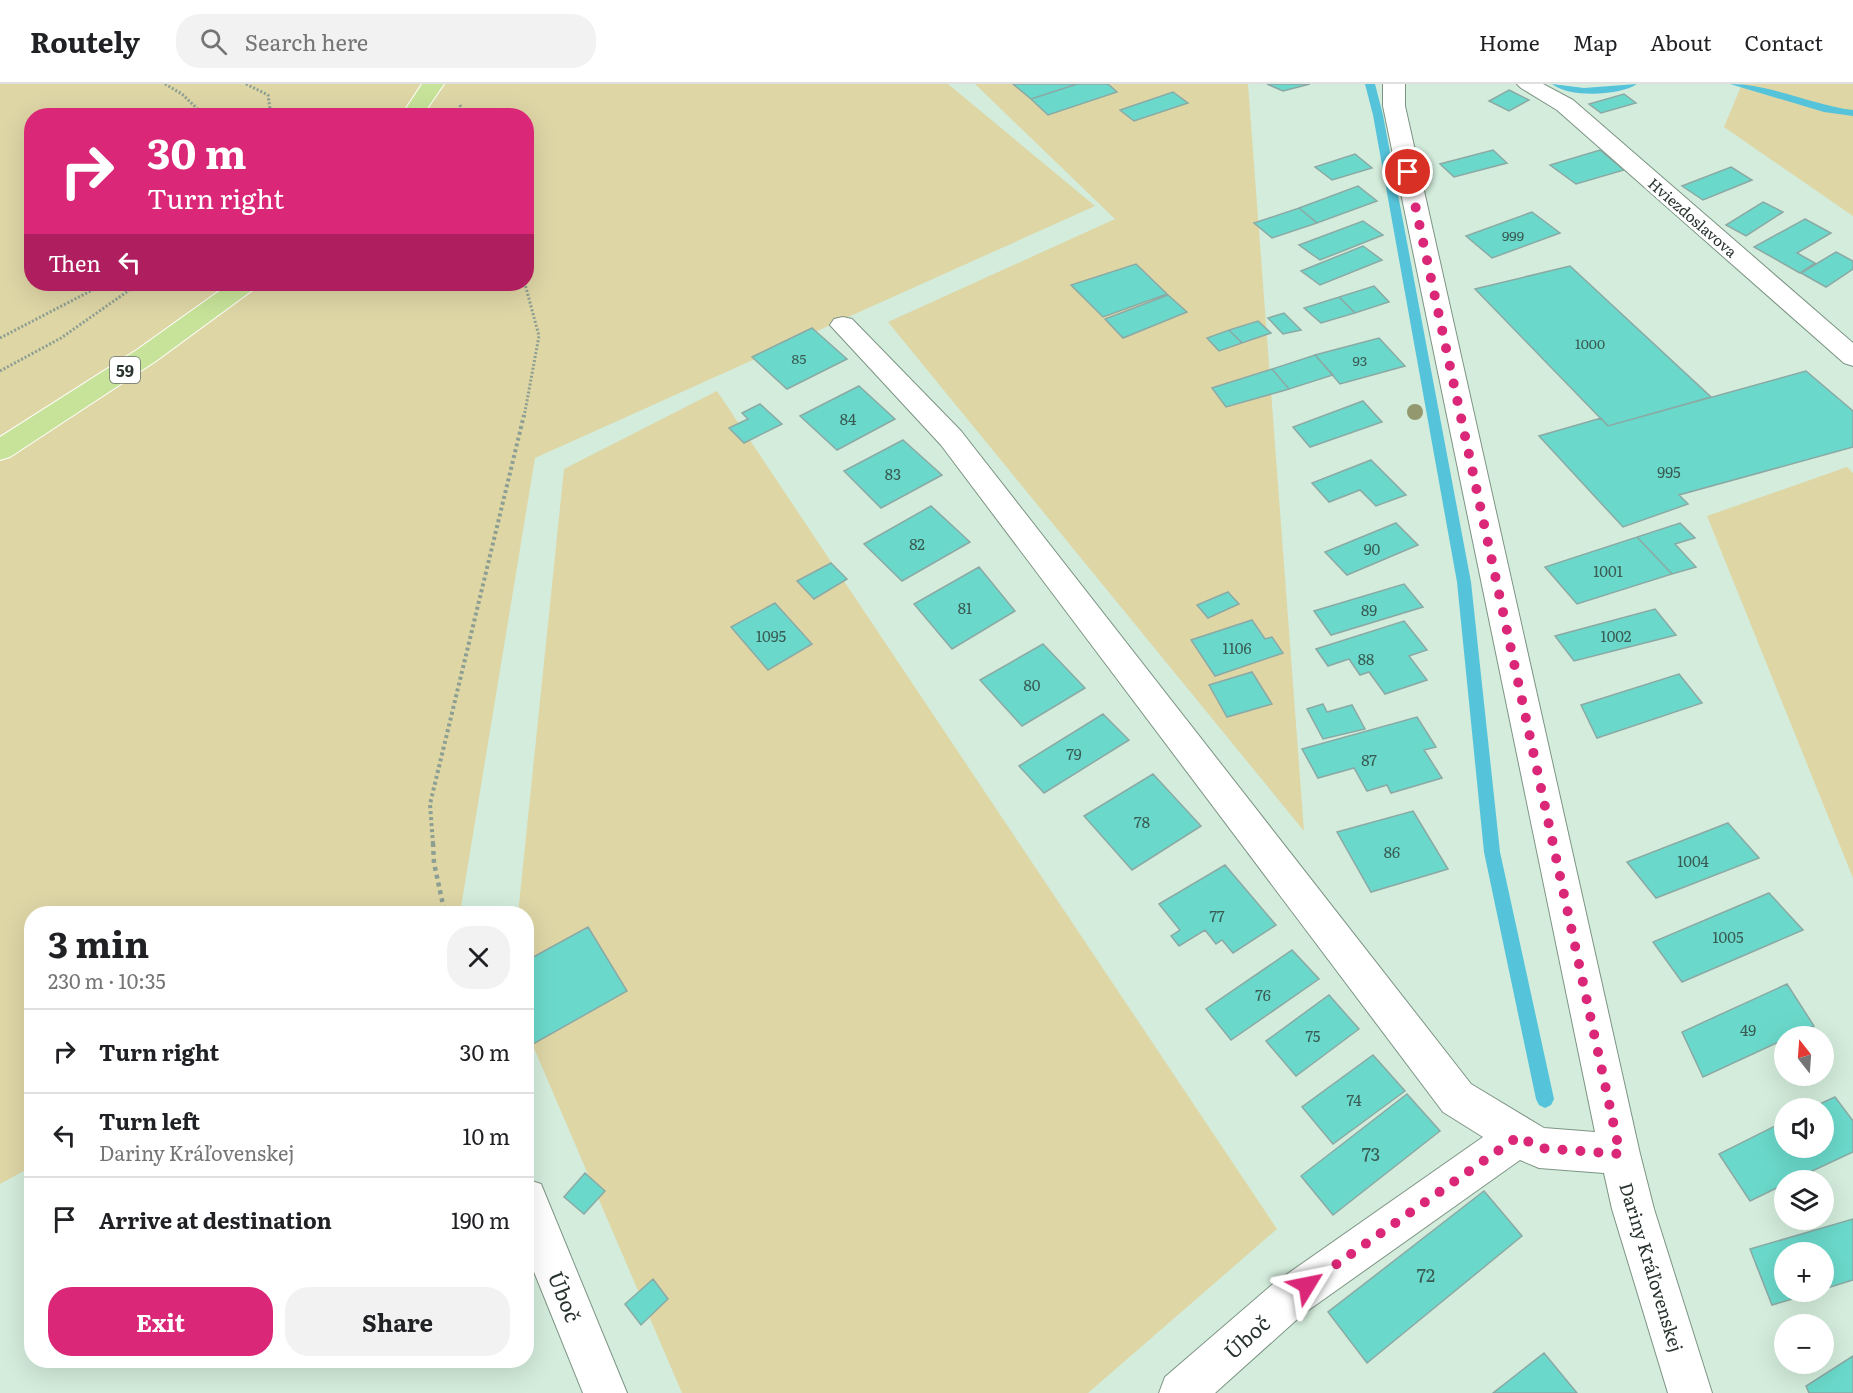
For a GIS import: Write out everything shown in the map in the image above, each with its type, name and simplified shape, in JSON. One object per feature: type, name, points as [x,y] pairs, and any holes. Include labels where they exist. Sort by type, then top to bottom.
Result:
[{"type":"main road","points":[[416,108],[433,84]]},
{"type":"main road","name":"59","points":[[0,450],[118,375],[200,319],[236,291]]},
{"type":"street","name":"Dariny Kráľovenskej","points":[[1394,84],[1394,106],[1620,1154],[1633,1209],[1690,1393]]},
{"type":"street","name":"Hviezdoslavova","points":[[1528,84],[1566,105],[1853,357]]},
{"type":"street","points":[[843,325],[951,438],[1457,1098],[1539,1148],[1620,1154]]},
{"type":"street","name":"Úboč","points":[[1181,1393],[1288,1299],[1519,1136]]},
{"type":"street","name":"Úboč","points":[[534,1219],[605,1393]]},
{"type":"path","points":[[165,84],[182,94],[197,108]]},
{"type":"path","points":[[246,84],[268,95],[270,108]]},
{"type":"path","points":[[0,338],[91,291]]},
{"type":"path","points":[[0,371],[61,338],[128,291]]},
{"type":"path","points":[[443,906],[434,863],[430,804],[519,443],[539,336],[527,291]]},
{"type":"shaded area","points":[[0,84],[948,84],[1095,206],[535,458],[461,906],[24,906],[24,1171],[0,1184]]},
{"type":"shaded area","points":[[975,84],[1248,84],[1304,831],[888,322],[1115,219]]},
{"type":"shaded area","points":[[1742,84],[1853,84],[1853,216],[1724,127]]},
{"type":"shaded area","points":[[717,391],[1277,1229],[1088,1393],[682,1393],[534,1048],[534,906],[519,906],[564,469]]},
{"type":"shaded area","points":[[1847,467],[1853,473],[1853,878],[1707,516]]},
{"type":"building","points":[[1013,84],[1077,84],[1031,99]]},
{"type":"building","points":[[1077,84],[1108,84],[1117,92],[1048,115],[1031,99]]},
{"type":"building","points":[[1267,84],[1310,84],[1283,91]]},
{"type":"building","points":[[1509,90],[1529,100],[1509,111],[1489,101]]},
{"type":"building","points":[[1173,92],[1188,103],[1134,121],[1120,110]]},
{"type":"building","points":[[1624,94],[1636,103],[1601,113],[1589,104]]},
{"type":"building","points":[[1493,150],[1507,163],[1454,177],[1440,164]]},
{"type":"building","points":[[1600,150],[1624,170],[1576,184],[1550,165]]},
{"type":"building","points":[[1355,154],[1372,168],[1332,180],[1315,167]]},
{"type":"building","points":[[1731,167],[1752,180],[1703,200],[1682,186]]},
{"type":"building","points":[[1358,186],[1377,201],[1317,223],[1299,208]]},
{"type":"building","points":[[1763,202],[1783,212],[1746,236],[1726,225]]},
{"type":"building","points":[[1299,208],[1317,223],[1272,238],[1254,223]]},
{"type":"building","points":[[1532,212],[1560,233],[1492,258],[1466,236]]},
{"type":"building","points":[[1805,219],[1831,233],[1797,253],[1815,263],[1800,273],[1754,247]]},
{"type":"building","points":[[1363,221],[1383,235],[1320,260],[1299,245]]},
{"type":"building","points":[[1363,246],[1382,260],[1320,285],[1301,271]]},
{"type":"building","points":[[1836,252],[1853,261],[1853,269],[1826,287],[1801,273]]},
{"type":"building","points":[[1136,264],[1167,294],[1103,317],[1071,285]]},
{"type":"building","points":[[1570,266],[1711,397],[1608,426],[1475,289]]},
{"type":"building","points":[[1374,286],[1389,302],[1355,313],[1339,297]]},
{"type":"building","points":[[1168,295],[1187,312],[1123,338],[1105,319]]},
{"type":"building","points":[[1339,297],[1355,313],[1321,323],[1304,308]]},
{"type":"building","points":[[1284,313],[1301,330],[1283,334],[1268,318]]},
{"type":"building","points":[[1258,321],[1271,333],[1242,343],[1229,330]]},
{"type":"building","points":[[812,328],[847,359],[787,389],[752,357]]},
{"type":"building","points":[[1229,330],[1242,343],[1219,351],[1207,338]]},
{"type":"building","points":[[1379,338],[1405,366],[1340,384],[1315,355]]},
{"type":"building","points":[[1315,355],[1333,375],[1289,389],[1272,369]]},
{"type":"building","points":[[1272,369],[1289,389],[1226,407],[1212,388]]},
{"type":"building","points":[[1806,371],[1853,411],[1853,447],[1679,495],[1688,504],[1623,527],[1539,436],[1601,418],[1608,426]]},
{"type":"building","points":[[859,386],[895,419],[837,450],[800,416]]},
{"type":"building","points":[[1363,401],[1382,422],[1310,447],[1293,427]]},
{"type":"building","points":[[760,404],[782,424],[744,443],[729,428],[748,419],[742,413]]},
{"type":"building","points":[[903,440],[942,475],[881,508],[844,471]]},
{"type":"building","points":[[1371,460],[1406,495],[1376,506],[1360,490],[1329,502],[1312,483]]},
{"type":"building","points":[[931,506],[970,542],[902,581],[864,544]]},
{"type":"building","points":[[1396,523],[1418,545],[1347,575],[1325,552]]},
{"type":"building","points":[[1680,523],[1695,538],[1675,544],[1696,567],[1672,574],[1637,537]]},
{"type":"building","points":[[1637,537],[1672,574],[1577,604],[1545,567]]},
{"type":"building","points":[[831,563],[847,579],[814,599],[797,581]]},
{"type":"building","points":[[979,567],[1015,611],[952,649],[914,604]]},
{"type":"building","points":[[1404,584],[1423,607],[1331,635],[1314,611]]},
{"type":"building","points":[[1228,592],[1239,604],[1208,618],[1197,605]]},
{"type":"building","points":[[775,603],[812,644],[768,670],[731,627]]},
{"type":"building","points":[[1655,609],[1676,635],[1574,661],[1555,636]]},
{"type":"building","points":[[1252,620],[1265,639],[1272,637],[1283,653],[1215,676],[1191,640]]},
{"type":"building","points":[[1404,621],[1427,650],[1409,656],[1427,680],[1385,694],[1369,672],[1360,675],[1349,659],[1328,666],[1316,649]]},
{"type":"building","points":[[1043,644],[1085,688],[1022,726],[980,680]]},
{"type":"building","points":[[1252,672],[1272,704],[1227,717],[1209,685]]},
{"type":"building","points":[[1679,674],[1702,703],[1597,738],[1581,705]]},
{"type":"building","points":[[1323,704],[1327,712],[1352,705],[1365,729],[1323,739],[1307,709]]},
{"type":"building","points":[[1103,714],[1129,740],[1044,793],[1019,766]]},
{"type":"building","points":[[1417,717],[1436,747],[1424,750],[1442,778],[1391,793],[1387,785],[1367,791],[1354,768],[1318,778],[1302,749]]},
{"type":"building","points":[[1153,774],[1201,826],[1132,870],[1084,816]]},
{"type":"building","points":[[1413,811],[1448,869],[1371,892],[1337,832]]},
{"type":"building","points":[[1728,823],[1759,858],[1656,898],[1627,862]]},
{"type":"building","points":[[1225,865],[1276,925],[1233,953],[1222,940],[1216,944],[1205,930],[1179,946],[1171,936],[1180,930],[1159,904]]},
{"type":"building","points":[[1769,893],[1803,930],[1682,982],[1653,942]]},
{"type":"building","points":[[588,927],[627,991],[534,1043],[534,957]]},
{"type":"building","points":[[1292,950],[1319,979],[1231,1040],[1206,1009]]},
{"type":"building","points":[[1787,984],[1814,1026],[1774,1026],[1774,1044],[1703,1077],[1682,1032]]},
{"type":"building","points":[[1329,995],[1359,1029],[1296,1076],[1266,1041]]},
{"type":"building","points":[[1373,1055],[1405,1091],[1333,1144],[1302,1107]]},
{"type":"building","points":[[1407,1094],[1440,1131],[1333,1215],[1301,1176]]},
{"type":"building","points":[[1835,1097],[1853,1121],[1853,1152],[1814,1170],[1774,1170],[1774,1189],[1750,1201],[1719,1154],[1774,1126],[1774,1158],[1834,1158],[1833,1098]]},
{"type":"building","points":[[585,1173],[605,1191],[584,1214],[564,1197]]},
{"type":"building","points":[[1484,1191],[1522,1236],[1367,1363],[1328,1312]]},
{"type":"building","points":[[1853,1219],[1853,1280],[1834,1286],[1834,1242],[1774,1242],[1815,1230],[1834,1230],[1834,1225]]},
{"type":"building","points":[[1774,1242],[1774,1302],[1782,1302],[1772,1305],[1750,1249]]},
{"type":"building","points":[[653,1279],[668,1299],[641,1325],[625,1304]]},
{"type":"building","points":[[1544,1353],[1577,1393],[1493,1393]]},
{"type":"building","points":[[1853,1356],[1853,1393],[1809,1393],[1806,1386],[1825,1374],[1834,1374],[1834,1368]]},
{"type":"waterway","points":[[1370,84],[1378,115],[1464,582],[1492,852],[1545,1099]]},
{"type":"waterway","points":[[1557,84],[1584,91],[1632,84]]},
{"type":"waterway","points":[[1735,84],[1827,110],[1853,113]]},
{"type":"route","points":[[1307,1285],[1519,1136],[1539,1148],[1620,1154],[1408,172]]}]
